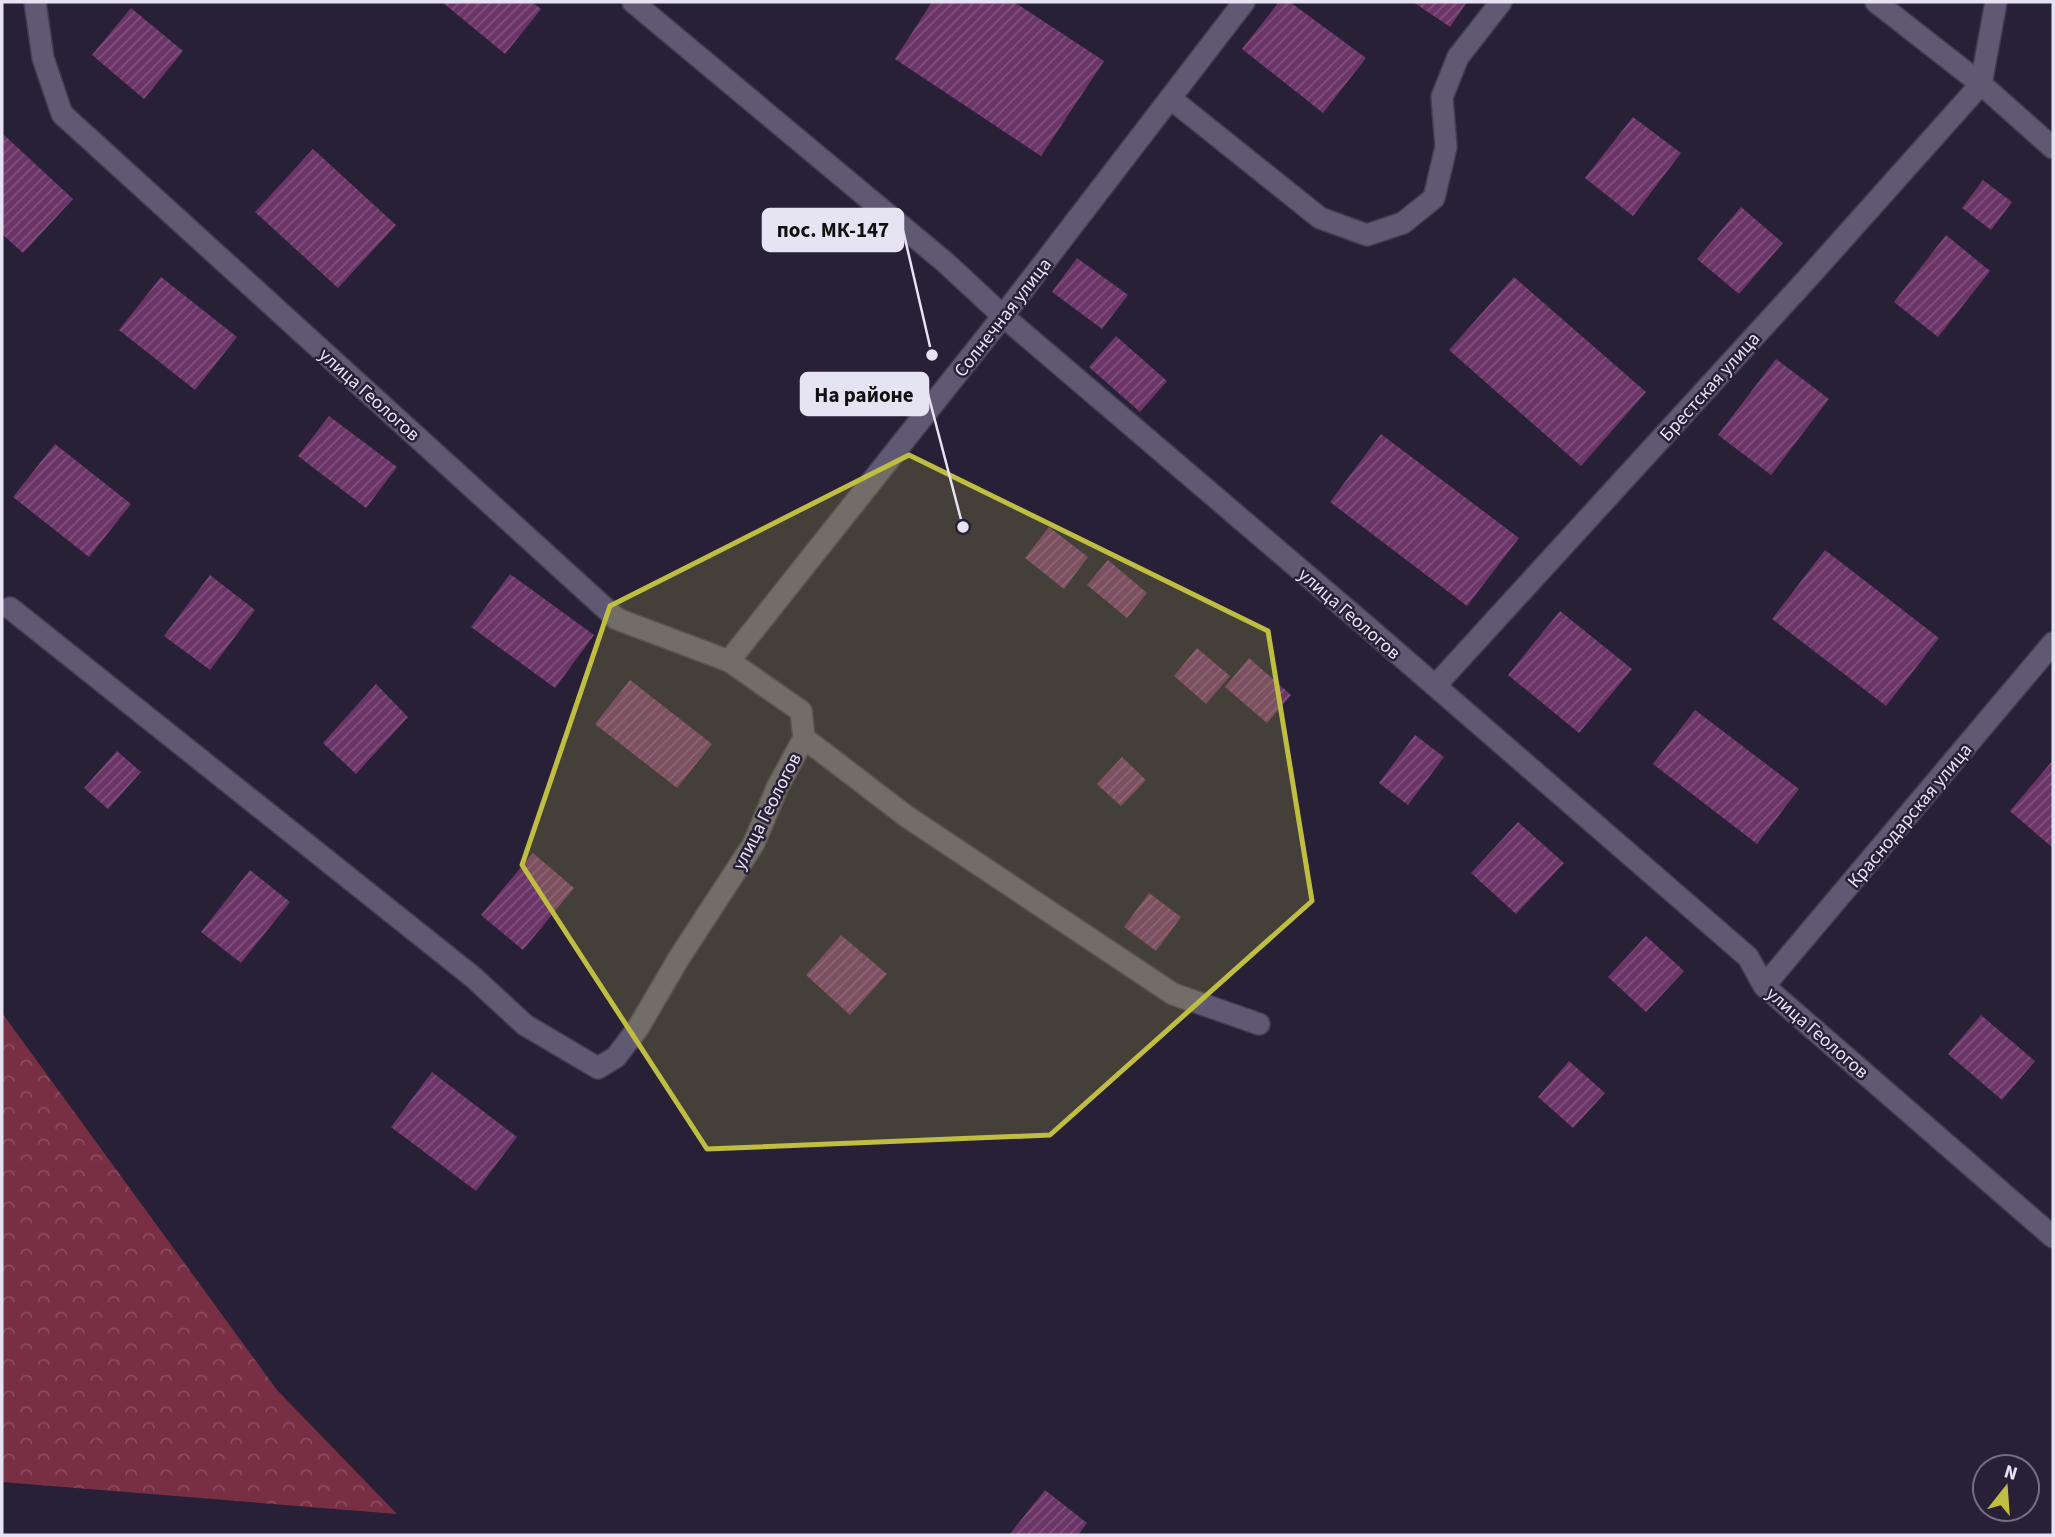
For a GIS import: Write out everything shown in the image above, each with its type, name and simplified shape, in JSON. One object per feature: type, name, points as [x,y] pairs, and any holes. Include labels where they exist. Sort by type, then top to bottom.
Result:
[{"type":"street","name":"улица Геологов","points":[[10,608],[472,977],[525,1025],[598,1068],[616,1057],[638,1028],[679,958],[754,843],[804,738],[801,711],[729,661],[617,619],[62,114],[43,58],[35,2]]},
{"type":"street","name":"улица Геологов","points":[[633,2],[946,262],[1003,316],[1748,957],[1764,986],[2053,1237]]},
{"type":"street","name":"Солнечная улица","points":[[729,661],[1003,316],[1244,2]]},
{"type":"street","points":[[1170,98],[1320,218],[1367,235],[1403,223],[1434,198],[1446,147],[1442,97],[1458,57],[1502,2]]},
{"type":"street","points":[[1876,2],[1981,83],[2053,148]]},
{"type":"street","points":[[1981,83],[1996,2]]},
{"type":"street","name":"Брестская улица","points":[[1435,686],[1981,83]]},
{"type":"street","name":"Краснодарская улица","points":[[1764,986],[2053,643]]},
{"type":"street","points":[[804,738],[906,816],[1172,994],[1259,1024]]},
{"type":"highlighted area","points":[[909,455],[1268,631],[1312,901],[1050,1135],[707,1149],[522,865],[610,606]]},
{"type":"green space","points":[[2,1013],[277,1390],[397,1514],[2,1482]]},
{"type":"building","points":[[442,2],[532,2],[541,9],[505,54]]},
{"type":"building","points":[[932,2],[1014,2],[1104,61],[1041,156],[895,59]]},
{"type":"building","points":[[1279,2],[1290,2],[1366,58],[1323,113],[1242,49]]},
{"type":"building","points":[[1413,2],[1467,2],[1450,27]]},
{"type":"building","points":[[131,8],[183,51],[144,99],[92,55]]},
{"type":"building","points":[[1633,117],[1681,153],[1633,216],[1585,178]]},
{"type":"building","points":[[4,135],[73,199],[23,253],[2,234]]},
{"type":"building","points":[[313,149],[396,225],[338,288],[255,212]]},
{"type":"building","points":[[1983,180],[2012,202],[1991,230],[1962,208]]},
{"type":"building","points":[[1741,207],[1783,243],[1739,294],[1697,259]]},
{"type":"building","points":[[1946,235],[1990,271],[1938,337],[1894,302]]},
{"type":"building","points":[[1077,258],[1128,295],[1102,329],[1052,292]]},
{"type":"building","points":[[161,277],[237,337],[195,390],[119,330]]},
{"type":"building","points":[[1514,277],[1646,392],[1581,466],[1449,350]]},
{"type":"building","points":[[1116,336],[1167,381],[1140,412],[1089,367]]},
{"type":"building","points":[[1776,359],[1829,399],[1771,475],[1718,435]]},
{"type":"building","points":[[329,416],[397,467],[366,508],[298,456]]},
{"type":"building","points":[[1381,434],[1519,538],[1467,606],[1330,502]]},
{"type":"building","points":[[55,444],[131,504],[89,557],[13,497]]},
{"type":"building","points":[[1049,527],[1088,557],[1064,589],[1025,558]]},
{"type":"building","points":[[1825,550],[1939,638],[1886,706],[1772,619]]},
{"type":"building","points":[[1108,560],[1147,593],[1127,618],[1087,585]]},
{"type":"building","points":[[510,574],[594,635],[555,688],[471,627]]},
{"type":"building","points":[[210,575],[255,610],[210,670],[164,636]]},
{"type":"building","points":[[1560,611],[1632,669],[1579,733],[1508,675]]},
{"type":"building","points":[[1197,648],[1230,676],[1206,704],[1174,676]]},
{"type":"building","points":[[1249,658],[1291,695],[1267,723],[1225,687]]},
{"type":"building","points":[[630,680],[712,744],[677,788],[595,724]]},
{"type":"building","points":[[376,684],[408,717],[356,774],[323,743]]},
{"type":"building","points":[[1695,710],[1799,789],[1757,844],[1653,764]]},
{"type":"building","points":[[1415,735],[1444,757],[1408,805],[1379,783]]},
{"type":"building","points":[[117,751],[141,772],[108,809],[84,788]]},
{"type":"building","points":[[1122,757],[1146,780],[1121,806],[1097,784]]},
{"type":"building","points":[[2053,760],[2053,848],[2010,811]]},
{"type":"building","points":[[1518,822],[1564,863],[1516,914],[1471,873]]},
{"type":"building","points":[[533,853],[574,888],[523,950],[481,915]]},
{"type":"building","points":[[250,870],[290,902],[241,963],[201,932]]},
{"type":"building","points":[[1149,893],[1181,917],[1156,951],[1124,927]]},
{"type":"building","points":[[841,935],[887,974],[850,1015],[806,975]]},
{"type":"building","points":[[1646,936],[1684,971],[1646,1012],[1608,977]]},
{"type":"building","points":[[1981,1015],[2035,1061],[2002,1100],[1948,1054]]},
{"type":"building","points":[[1569,1061],[1605,1093],[1573,1128],[1538,1097]]},
{"type":"building","points":[[432,1072],[517,1137],[476,1191],[391,1127]]},
{"type":"building","points":[[1045,1490],[1087,1523],[1078,1535],[1009,1535]]},
{"type":"place","name":"пос. МК-147","points":[[932,355]]},
{"type":"place","name":"На районе","points":[[963,527]]}]
